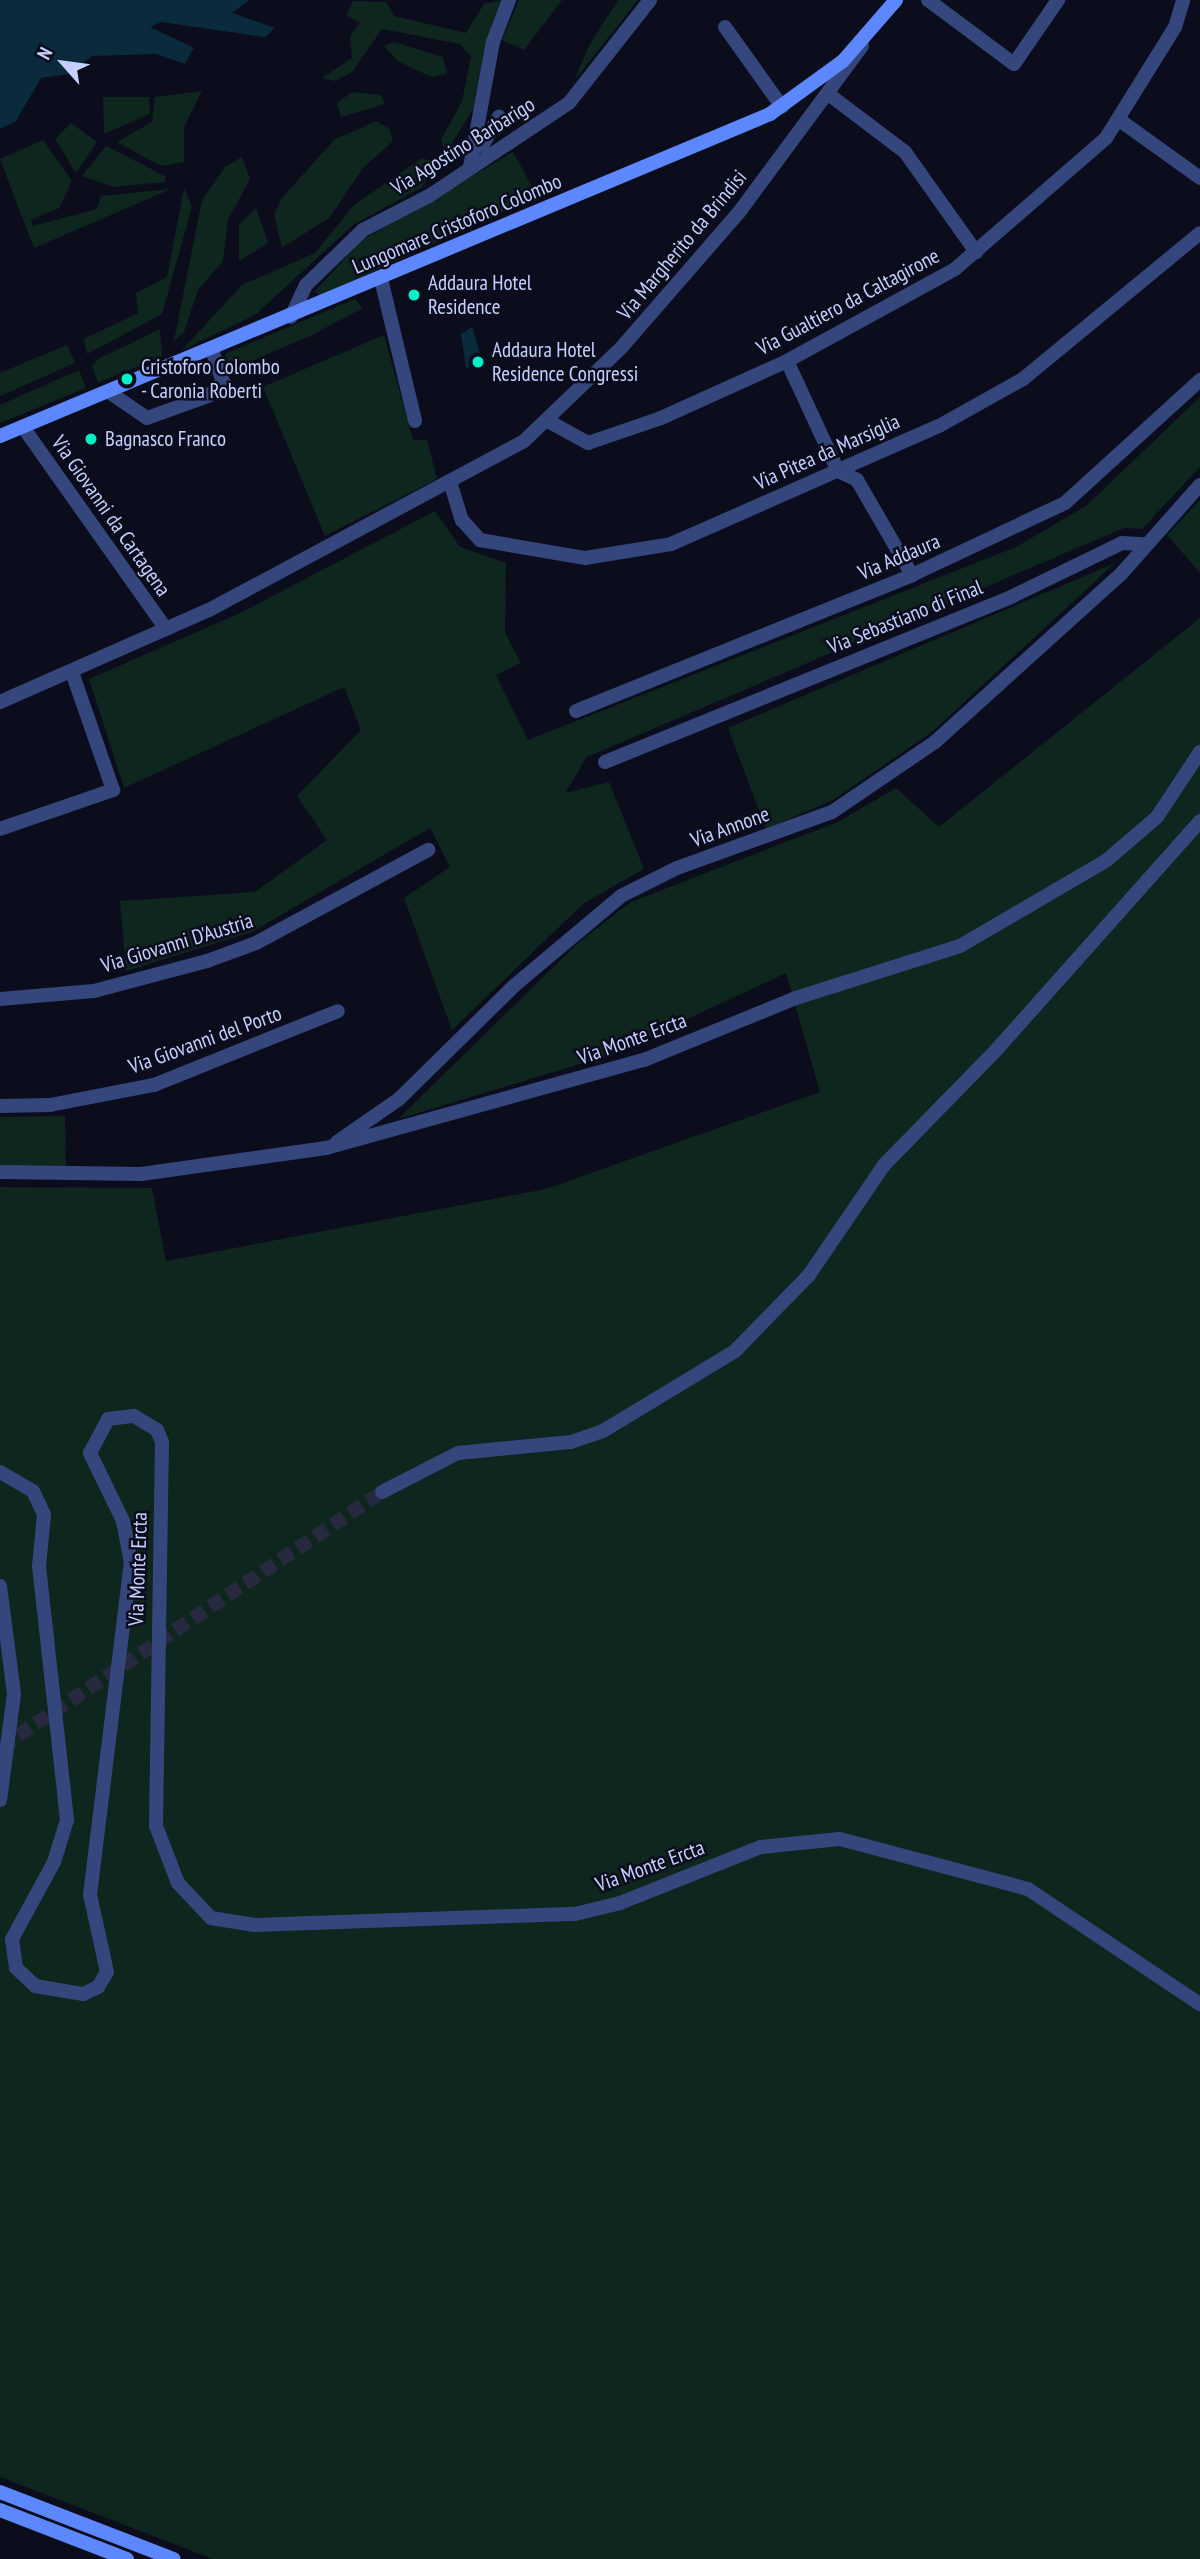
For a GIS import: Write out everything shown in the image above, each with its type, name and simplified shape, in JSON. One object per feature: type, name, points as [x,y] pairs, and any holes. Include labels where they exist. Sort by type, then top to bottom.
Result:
[{"type":"main road","name":"Lungomare Cristoforo Colombo","points":[[0,436],[291,317],[782,107],[867,36],[896,0]]},
{"type":"main road","points":[[0,2492],[174,2559]]},
{"type":"main road","points":[[0,2510],[127,2559]]},
{"type":"street","points":[[470,169],[494,35],[509,0]]},
{"type":"street","name":"Via Agostino Barbarigo","points":[[291,317],[306,285],[352,239],[470,169],[569,103],[650,0]]},
{"type":"street","points":[[928,0],[1014,64],[1058,0]]},
{"type":"street","name":"Via Gualtiero da Caltagirone","points":[[548,421],[579,440],[598,441],[787,361],[922,290],[976,252],[1106,138],[1175,27],[1182,0]]},
{"type":"street","points":[[725,27],[782,107]]},
{"type":"street","name":"Via Margherito da Brindisi","points":[[0,702],[166,629],[339,536],[451,485],[548,421],[675,287],[831,96],[867,36]]},
{"type":"street","points":[[831,96],[905,152],[976,252]]},
{"type":"street","points":[[470,169],[499,116]]},
{"type":"street","points":[[1118,119],[1200,178]]},
{"type":"street","name":"Via Pitea da Marsiglia","points":[[451,485],[462,520],[480,540],[549,555],[611,557],[671,544],[838,471],[1023,379],[1200,233]]},
{"type":"street","points":[[381,279],[415,421]]},
{"type":"street","points":[[109,391],[148,418],[208,396],[223,382],[212,350]]},
{"type":"street","points":[[787,361],[838,471],[857,480],[912,575]]},
{"type":"street","name":"Via Addaura","points":[[576,711],[912,575],[1065,503],[1200,380]]},
{"type":"street","name":"Via Giovanni da Cartagena","points":[[23,427],[166,629]]},
{"type":"street","points":[[1144,544],[1200,485]]},
{"type":"street","name":"Via Sebastiano di Final","points":[[605,762],[1011,597],[1122,543],[1144,544]]},
{"type":"street","name":"Via Annone","points":[[326,1148],[399,1099],[515,985],[621,896],[677,868],[832,812],[874,788],[935,742],[1121,574],[1144,544]]},
{"type":"street","points":[[0,830],[113,790],[72,672]]},
{"type":"street","name":"Via Monte Ercta","points":[[0,1172],[141,1174],[326,1148],[601,1075],[784,1002],[960,946],[1107,860],[1157,817],[1200,752]]},
{"type":"street","points":[[382,1492],[450,1455],[571,1442],[603,1431],[735,1351],[809,1275],[884,1165],[998,1048],[1200,821]]},
{"type":"street","name":"Via Giovanni D'Austria","points":[[0,999],[94,990],[207,961],[256,943],[428,850]]},
{"type":"street","name":"Via Giovanni del Porto","points":[[0,1106],[50,1105],[154,1085],[338,1011]]},
{"type":"street","name":"Via Monte Ercta","points":[[0,1472],[33,1491],[44,1515],[39,1566],[67,1819],[54,1862],[12,1939],[16,1968],[34,1986],[83,1994],[98,1987],[107,1972],[90,1895],[131,1563],[123,1521],[90,1453],[108,1419],[134,1416],[156,1430],[162,1443],[156,1826],[178,1883],[211,1918],[254,1925],[575,1914],[620,1903],[761,1847],[841,1839],[1028,1889],[1200,2004]]},
{"type":"street","points":[[0,1586],[14,1694],[0,1800]]},
{"type":"green space","points":[[502,0],[475,106],[446,153],[441,140],[462,101],[471,57],[460,44],[382,29],[352,72],[335,81],[322,78],[352,58],[350,36],[360,23],[346,15],[353,1],[386,2],[394,16],[466,33],[484,4]]},
{"type":"green space","points":[[519,0],[562,0],[524,50],[502,40]]},
{"type":"green space","points":[[618,0],[638,0],[574,81],[589,46]]},
{"type":"green space","points":[[394,42],[443,57],[447,74],[431,77],[398,61],[384,46]]},
{"type":"green space","points":[[202,91],[184,127],[184,162],[161,166],[117,142],[152,122],[155,97]]},
{"type":"green space","points":[[352,92],[381,95],[385,104],[341,117],[337,103]]},
{"type":"green space","points":[[103,97],[149,97],[150,114],[104,134]]},
{"type":"green space","points":[[376,121],[390,129],[393,141],[363,168],[329,218],[282,248],[274,215],[281,199],[334,140]]},
{"type":"green space","points":[[71,123],[97,142],[76,173],[55,139]]},
{"type":"green space","points":[[43,140],[72,181],[59,208],[31,220],[33,226],[97,209],[101,196],[171,189],[34,248],[0,159]]},
{"type":"green space","points":[[106,146],[165,176],[165,182],[113,187],[82,176]]},
{"type":"green space","points":[[513,152],[537,196],[320,296],[315,291],[361,241]]},
{"type":"green space","points":[[242,157],[250,179],[228,220],[223,261],[198,290],[184,332],[174,341],[202,200],[225,167]]},
{"type":"green space","points":[[422,158],[439,164],[422,187],[353,225],[255,315],[182,350],[242,285],[315,253],[354,205]]},
{"type":"green space","points":[[184,188],[192,207],[162,314],[87,354],[84,339],[138,313],[136,293],[167,277]]},
{"type":"green space","points":[[256,208],[268,243],[239,261],[239,225]]},
{"type":"green space","points":[[355,299],[363,308],[310,336],[249,362],[222,362],[227,353]]},
{"type":"green space","points":[[160,329],[162,356],[98,383],[92,366],[98,359]]},
{"type":"green space","points":[[384,335],[413,440],[427,440],[437,479],[325,536],[263,387]]},
{"type":"green space","points":[[67,345],[75,363],[0,396],[0,373]]},
{"type":"green space","points":[[79,370],[86,388],[0,423],[0,405]]},
{"type":"green space","points":[[1200,397],[1200,467],[1142,529],[1124,528],[587,757],[565,793],[609,782],[644,869],[584,903],[452,1030],[404,898],[450,867],[430,828],[252,932],[126,971],[120,901],[255,892],[327,840],[297,796],[361,730],[344,687],[124,788],[89,679],[238,614],[435,511],[460,547],[506,563],[505,633],[521,663],[496,675],[528,740],[1016,547],[1086,506]]},
{"type":"green space","points":[[1200,500],[1200,573],[1167,535]]},
{"type":"green space","points":[[1115,563],[932,732],[833,800],[766,829],[728,728]]},
{"type":"green space","points":[[1200,618],[1200,2559],[213,2559],[0,2477],[0,1187],[152,1188],[166,1261],[546,1189],[820,1092],[786,973],[610,1055],[398,1119],[580,941],[631,902],[838,822],[896,788],[939,827]]},
{"type":"green space","points":[[65,1116],[66,1169],[0,1165],[0,1117]]},
{"type":"water","points":[[0,0],[249,0],[232,13],[275,28],[265,37],[161,22],[150,27],[194,48],[185,64],[156,54],[92,56],[68,74],[41,78],[16,121],[0,129]]},
{"type":"water","points":[[472,327],[482,360],[466,368],[461,334]]},
{"type":"tunnel","points":[[1,1747],[382,1492]]},
{"type":"place","name":"Addaura Hotel Residence","points":[[414,295]]},
{"type":"place","name":"Addaura Hotel Residence Congressi","points":[[478,362]]},
{"type":"place","name":"Cristoforo Colombo - Caronia Roberti","points":[[127,379]]},
{"type":"place","name":"Bagnasco Franco","points":[[91,439]]}]
